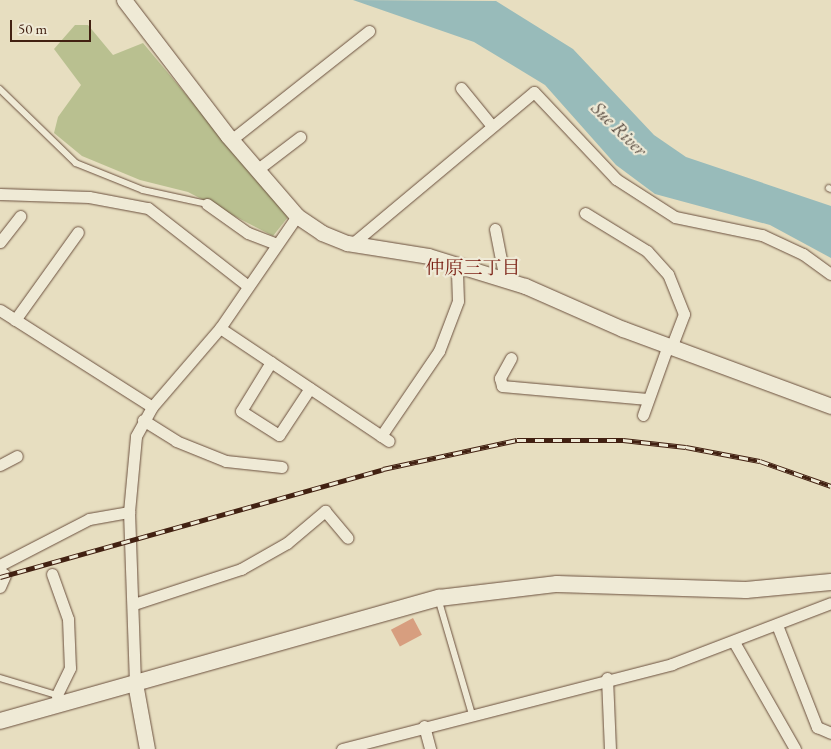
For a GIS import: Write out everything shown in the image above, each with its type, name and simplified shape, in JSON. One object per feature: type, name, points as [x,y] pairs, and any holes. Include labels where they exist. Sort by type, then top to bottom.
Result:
[{"type":"main road","points":[[0,721],[59,700],[135,683],[439,598],[557,584],[746,590],[831,582]]},
{"type":"street","points":[[124,0],[231,140],[298,216],[322,233],[352,244],[457,265],[505,280],[831,406]]},
{"type":"street","points":[[231,140],[369,31]]},
{"type":"street","points":[[461,88],[492,126]]},
{"type":"street","points":[[352,244],[534,92],[616,179],[675,217],[762,235],[803,254],[831,274]]},
{"type":"street","points":[[258,169],[300,138]]},
{"type":"street","points":[[0,194],[89,197],[148,208],[248,286]]},
{"type":"street","points":[[206,204],[248,233],[276,244]]},
{"type":"street","points":[[585,213],[647,251],[668,274],[684,314],[647,399],[643,415]]},
{"type":"street","points":[[0,242],[20,216]]},
{"type":"street","points":[[147,749],[135,683],[134,604],[129,512],[132,453],[143,420],[152,407],[220,328],[276,244],[298,216]]},
{"type":"street","points":[[495,229],[505,280]]},
{"type":"street","points":[[15,320],[78,232]]},
{"type":"street","points":[[220,328],[385,438],[438,351],[458,301],[457,265]]},
{"type":"street","points":[[0,310],[152,407]]},
{"type":"street","points":[[511,358],[500,378],[502,386],[647,399]]},
{"type":"street","points":[[272,362],[242,411],[279,435],[310,388]]},
{"type":"street","points":[[143,420],[176,441],[226,461],[282,467]]},
{"type":"street","points":[[0,465],[17,456]]},
{"type":"street","points":[[134,604],[241,569],[287,543],[325,510],[348,538]]},
{"type":"street","points":[[0,566],[89,519],[129,512]]},
{"type":"street","points":[[0,572],[5,576],[0,587]]},
{"type":"street","points":[[52,574],[68,619],[70,655],[70,668],[59,700]]},
{"type":"street","points":[[342,749],[607,678],[672,664],[734,642],[831,603]]},
{"type":"street","points":[[777,625],[817,727],[831,733]]},
{"type":"street","points":[[734,642],[794,749]]},
{"type":"street","points":[[607,678],[610,749]]},
{"type":"street","points":[[424,726],[430,749]]},
{"type":"lane","points":[[0,89],[76,163],[143,190],[206,204]]},
{"type":"lane","points":[[439,598],[472,713]]},
{"type":"lane","points":[[0,678],[59,700]]},
{"type":"green space","points":[[75,25],[88,25],[113,55],[143,43],[288,217],[273,236],[188,192],[140,180],[82,156],[54,133],[58,117],[81,85],[54,49]]},
{"type":"water","name":"Sue River","points":[[353,0],[496,1],[573,49],[654,135],[686,157],[831,206],[831,258],[770,225],[655,194],[616,165],[545,85],[474,42]]},
{"type":"building","points":[[413,618],[422,635],[400,647],[391,630]]},
{"type":"railway","points":[[0,577],[383,469],[517,440],[623,440],[686,447],[760,461],[831,486]]},
{"type":"district","name":"仲原三丁目","points":[[473,268]]}]
